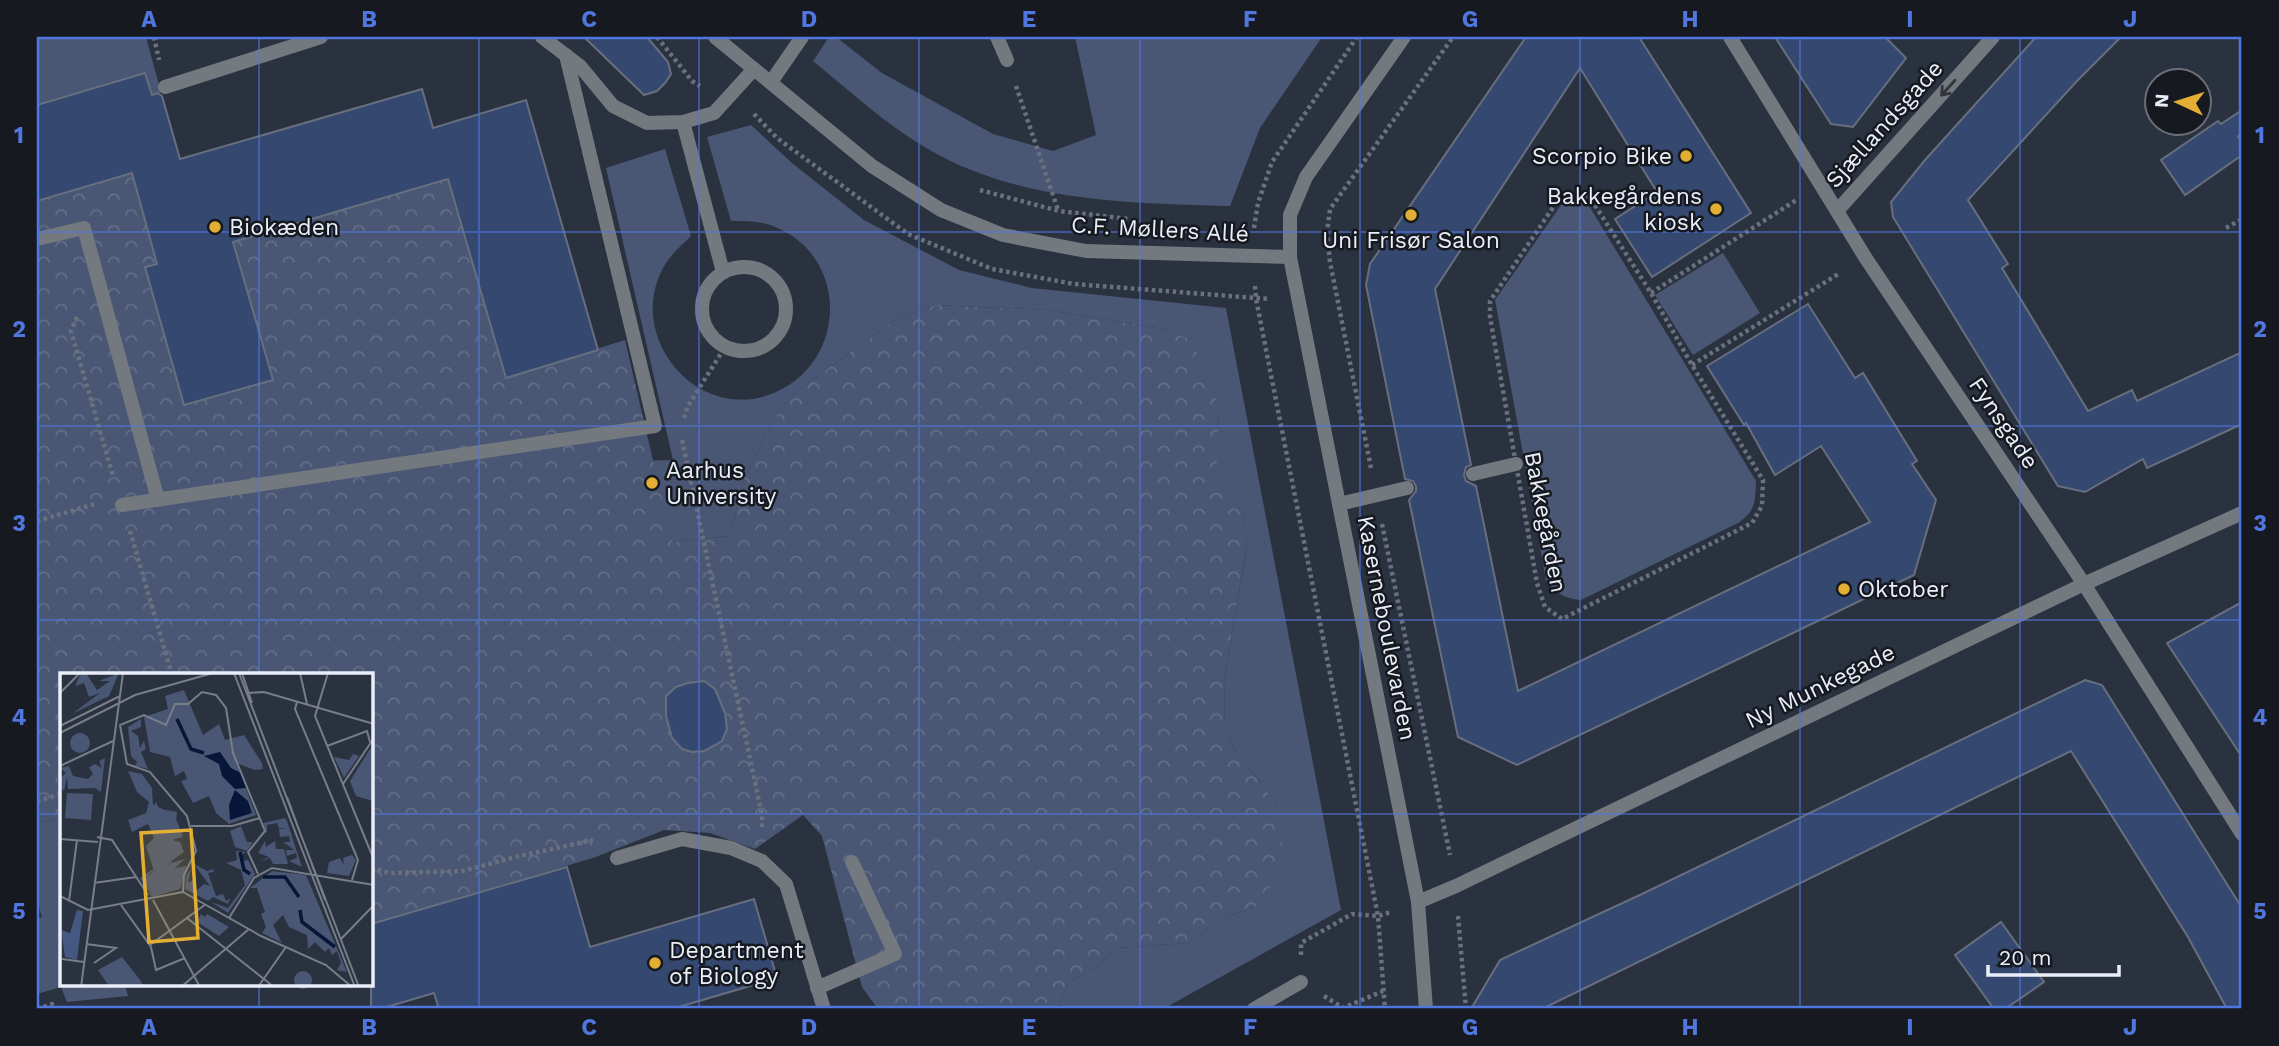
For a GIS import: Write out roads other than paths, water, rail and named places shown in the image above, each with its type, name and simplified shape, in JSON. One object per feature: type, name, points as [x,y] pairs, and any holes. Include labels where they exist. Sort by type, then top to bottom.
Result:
[{"type":"street","points":[[165,87],[321,37]]},
{"type":"street","points":[[542,37],[580,66],[613,106],[647,123],[682,122],[714,113],[754,68]]},
{"type":"street","name":"C.F. Møllers Allé","points":[[715,37],[872,166],[942,210],[1003,235],[1086,251],[1290,257]]},
{"type":"street","points":[[771,82],[802,37]]},
{"type":"street","points":[[997,37],[1007,60]]},
{"type":"street","name":"Kaserneboulevarden","points":[[1404,37],[1306,177],[1290,215],[1290,257],[1418,902],[1426,1009]]},
{"type":"street","name":"Fynsgade","points":[[1730,37],[1865,257],[2084,584],[2242,834]]},
{"type":"street","name":"Sjællandsgade","points":[[1837,211],[1993,37]]},
{"type":"street","points":[[122,505],[655,426],[566,55]]},
{"type":"street","points":[[682,122],[723,272]]},
{"type":"street","points":[[37,239],[84,228],[158,500]]},
{"type":"street","points":[[737,267],[751,267],[765,272],[776,281],[784,294],[787,308],[778,335],[754,351],[725,347],[714,340],[706,329],[702,317],[705,291],[712,280],[723,272],[737,267]]},
{"type":"street","points":[[1473,474],[1516,464]]},
{"type":"street","points":[[1339,504],[1407,488]]},
{"type":"street","name":"Ny Munkegade","points":[[1418,902],[2084,584],[2242,513]]},
{"type":"street","points":[[617,858],[682,839],[731,848],[762,861],[786,884],[824,1009]]},
{"type":"street","points":[[817,988],[895,954],[852,862]]},
{"type":"street","points":[[1254,1009],[1301,982]]},
{"type":"place","name":"Scorpio Bike","points":[[1686,156]]},
{"type":"place","name":"Bakkegårdens kiosk","points":[[1716,209]]},
{"type":"place","name":"Uni Frisør Salon","points":[[1411,215]]},
{"type":"place","name":"Biokæden","points":[[215,227]]},
{"type":"place","name":"Aarhus University","points":[[652,483]]},
{"type":"place","name":"Oktober","points":[[1844,589]]},
{"type":"place","name":"Department of Biology","points":[[655,963]]}]
